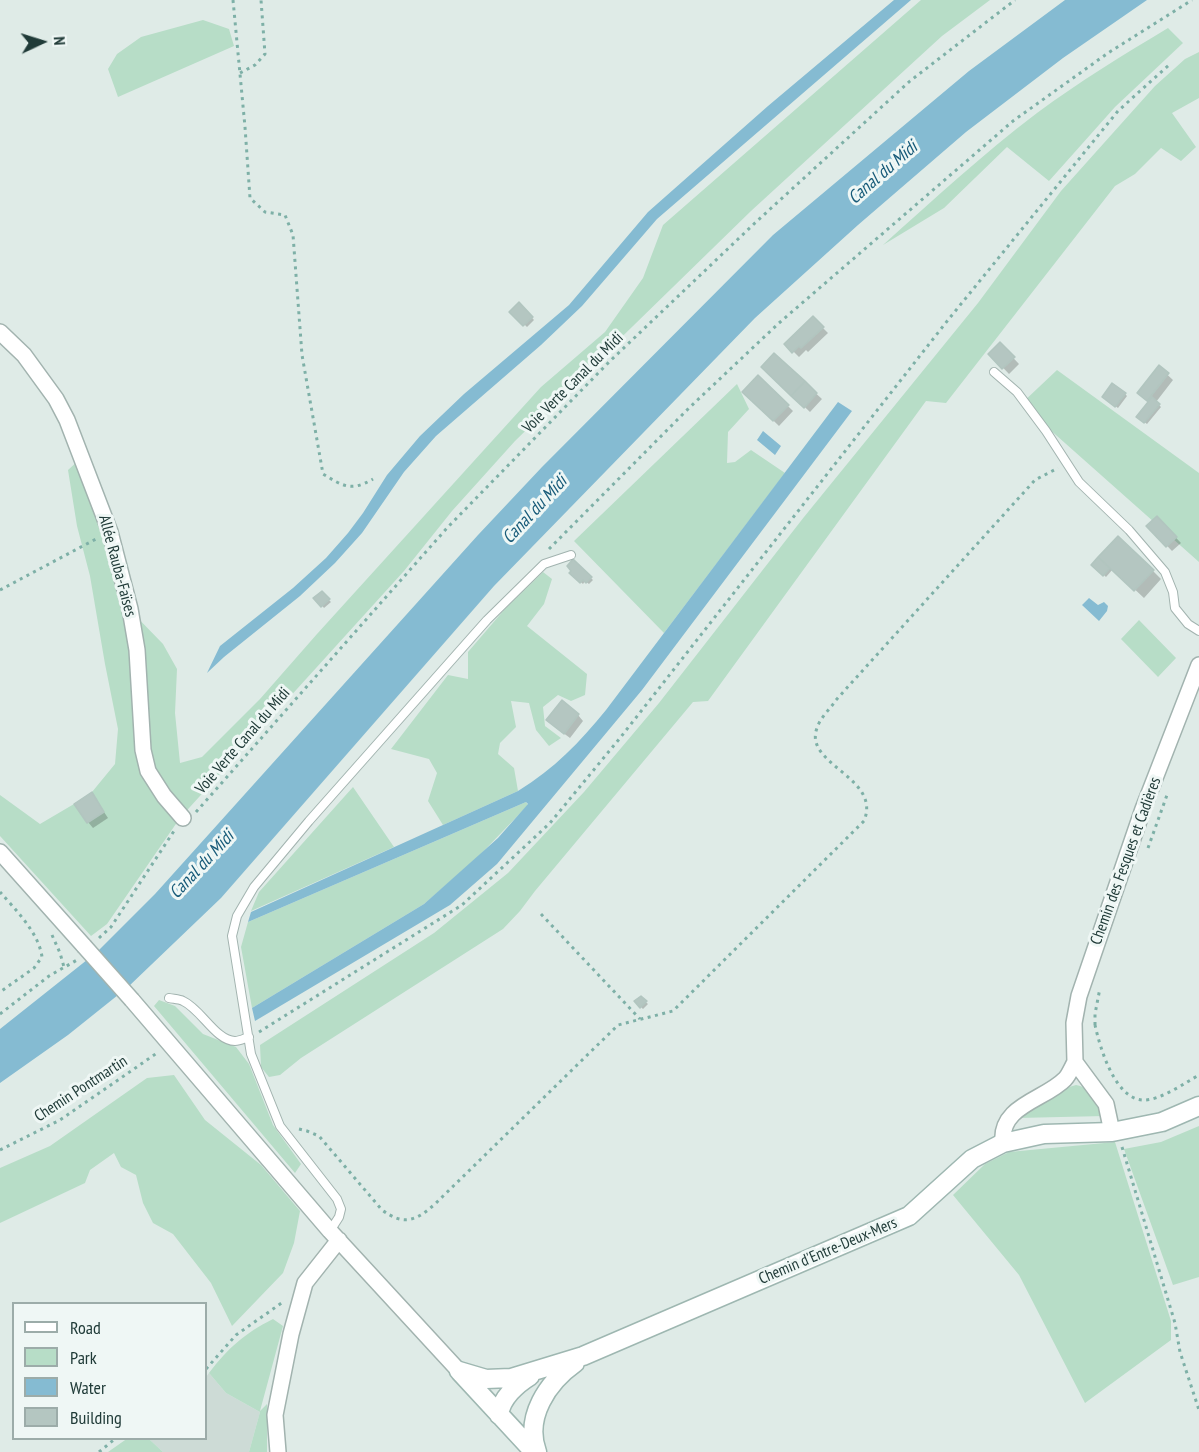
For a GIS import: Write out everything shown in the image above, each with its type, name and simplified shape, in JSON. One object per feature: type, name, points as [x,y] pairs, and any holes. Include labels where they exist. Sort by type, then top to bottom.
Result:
[{"type":"street","name":"Allée Rauba-Faïses","points":[[0,332],[24,355],[56,399],[67,420],[110,532],[130,609],[137,650],[143,750],[148,771],[164,796],[183,818]]},
{"type":"street","name":"Chemin des Fesques et Cadières","points":[[1075,1062],[1074,1033],[1079,996],[1143,809],[1199,665]]},
{"type":"street","points":[[0,852],[88,947],[335,1236],[535,1452]]},
{"type":"street","points":[[1003,1143],[1002,1132],[1008,1118],[1066,1078],[1075,1062],[1106,1104],[1115,1132]]},
{"type":"street","name":"Chemin d'Entre-Deux-Mers","points":[[459,1371],[486,1379],[512,1378],[583,1356],[909,1216],[972,1159],[1003,1143],[1044,1134],[1115,1132],[1162,1122],[1199,1106]]},
{"type":"street","points":[[278,1452],[275,1416],[291,1334],[305,1283],[335,1236]]},
{"type":"street","name":"Chemin d'Entre-Deux-Mers","points":[[542,1369],[520,1382],[504,1400],[501,1417],[512,1420],[528,1413],[561,1373],[583,1356]]},
{"type":"street","name":"Chemin d'Entre-Deux-Mers","points":[[535,1452],[533,1442],[535,1422],[543,1397]]},
{"type":"lane","points":[[994,372],[1017,392],[1079,482],[1129,530],[1165,572],[1173,592],[1175,608],[1188,624],[1199,631]]},
{"type":"lane","points":[[335,1236],[341,1209],[337,1199],[280,1126],[251,1054],[232,936],[237,916],[254,887],[309,821],[488,620],[544,564],[571,555]]},
{"type":"lane","points":[[169,998],[182,1001],[227,1039],[236,1041],[249,1037]]},
{"type":"path","points":[[233,0],[250,198],[265,212],[285,215],[294,235],[302,355],[323,474],[341,484],[360,486],[373,479]]},
{"type":"path","points":[[240,73],[255,65],[265,54],[261,0]]},
{"type":"path","name":"Voie Verte Canal du Midi","points":[[183,818],[198,812],[234,768],[447,528],[609,362],[756,222],[910,81],[1016,0]]},
{"type":"path","points":[[544,556],[556,540],[680,416],[779,323],[1013,121],[1108,53],[1192,0]]},
{"type":"path","points":[[249,1037],[462,905],[550,823],[620,738],[948,320],[1110,120],[1170,64]]},
{"type":"path","points":[[286,1135],[297,1129],[319,1136],[382,1210],[392,1218],[414,1219],[435,1204],[618,1025],[673,1011],[864,821],[868,812],[867,803],[860,789],[844,772],[828,760],[817,746],[815,737],[817,727],[836,700],[1035,480],[1058,468],[1071,468]]},
{"type":"path","points":[[0,590],[110,532]]},
{"type":"path","points":[[1146,854],[1169,790]]},
{"type":"path","points":[[0,1014],[49,976],[77,960],[111,927],[183,818]]},
{"type":"path","points":[[0,892],[32,933],[41,948],[42,957],[34,968],[0,992]]},
{"type":"path","points":[[541,914],[640,1019]]},
{"type":"path","points":[[1102,980],[1095,1014],[1101,1051],[1114,1076],[1129,1096],[1144,1101],[1158,1097],[1199,1076]]},
{"type":"path","points":[[1074,1033],[1095,1025]]},
{"type":"path","name":"Chemin Pontmartin","points":[[0,1150],[60,1120],[171,1044]]},
{"type":"path","points":[[1115,1132],[1175,1323],[1180,1352],[1199,1410]]},
{"type":"path","points":[[207,1368],[236,1335],[286,1300],[305,1283]]},
{"type":"path","points":[[99,1452],[114,1440]]},
{"type":"shaded area","points":[[209,1373],[226,1393],[260,1412],[249,1452],[163,1452],[150,1440],[207,1440],[207,1376]]},
{"type":"green space","points":[[921,0],[990,0],[942,36],[751,211],[515,441],[452,511],[404,571],[180,818],[107,924],[91,936],[0,836],[0,795],[40,824],[74,804],[87,823],[92,792],[115,764],[118,729],[68,470],[79,460],[129,609],[163,644],[177,669],[175,713],[180,763],[202,757],[260,699],[541,387],[605,332],[643,278],[663,225]]},
{"type":"green space","points":[[203,20],[229,29],[234,46],[118,97],[108,69],[117,54],[141,37]]},
{"type":"green space","points":[[1168,28],[1183,43],[1115,107],[1049,181],[1007,147],[944,208],[883,245],[939,194],[1037,113],[1101,69]]},
{"type":"green space","points":[[1199,52],[1199,98],[1172,113],[1196,147],[1181,161],[1161,148],[1135,174],[1115,186],[946,403],[926,401],[708,701],[693,702],[520,911],[503,929],[301,1058],[280,1075],[269,1077],[261,1067],[260,1045],[434,933],[508,873],[584,792],[659,703],[804,517],[978,303],[1061,191],[1155,86],[1185,59]]},
{"type":"green space","points":[[1057,370],[1199,473],[1199,562],[1021,404]]},
{"type":"green space","points":[[737,384],[749,409],[728,432],[727,463],[735,462],[751,450],[785,473],[664,633],[574,541]]},
{"type":"green space","points":[[543,572],[552,579],[544,604],[527,626],[587,674],[585,695],[571,701],[558,695],[543,707],[545,726],[561,738],[549,746],[536,730],[529,703],[511,701],[516,727],[500,743],[498,754],[514,768],[518,791],[443,825],[428,801],[437,773],[429,759],[391,749],[448,675],[468,679],[468,652],[504,610]]},
{"type":"green space","points":[[1139,620],[1176,658],[1158,677],[1121,639]]},
{"type":"green space","points":[[353,787],[394,847],[251,911],[259,892]]},
{"type":"green space","points":[[526,802],[528,805],[476,859],[424,904],[252,1008],[241,947],[248,922]]},
{"type":"green space","points":[[159,1000],[175,1006],[203,1034],[236,1047],[249,1064],[273,1125],[301,1164],[295,1173],[154,1006]]},
{"type":"green space","points":[[174,1075],[205,1120],[261,1165],[300,1211],[294,1243],[283,1273],[232,1326],[211,1283],[173,1234],[153,1223],[143,1203],[136,1175],[121,1167],[114,1153],[90,1170],[85,1183],[0,1223],[0,1168],[50,1146],[147,1078]]},
{"type":"green space","points":[[1076,1085],[1091,1093],[1105,1116],[1017,1118],[1066,1088]]},
{"type":"green space","points":[[1199,1126],[1199,1277],[1173,1285],[1124,1149],[1161,1142]]},
{"type":"green space","points":[[1115,1142],[1171,1321],[1171,1340],[1085,1403],[1019,1275],[953,1195],[985,1164],[1009,1152]]},
{"type":"green space","points":[[273,1319],[283,1326],[260,1411],[267,1404],[267,1452],[249,1452],[260,1412],[226,1393],[209,1373],[238,1342]]},
{"type":"green space","points":[[125,1440],[150,1440],[163,1452],[108,1452]]},
{"type":"water","points":[[894,0],[911,0],[657,219],[582,306],[541,345],[436,436],[404,472],[362,533],[335,563],[300,596],[207,673],[220,646],[293,588],[326,558],[363,513],[387,475],[420,436],[464,394],[569,305],[648,212],[768,106]]},
{"type":"water","name":"Canal du Midi","points":[[1065,0],[1147,0],[1063,58],[966,132],[755,318],[494,586],[221,898],[128,987],[68,1035],[0,1083],[0,1029],[97,952],[155,894],[542,467],[773,235],[969,71]]},
{"type":"water","points":[[838,402],[852,411],[642,690],[497,864],[450,905],[255,1021],[252,1008],[424,904],[498,838],[528,804],[526,802],[248,922],[251,912],[518,791],[555,764],[606,710]]},
{"type":"water","points":[[763,431],[781,446],[775,455],[757,440]]},
{"type":"water","points":[[1089,598],[1098,605],[1104,602],[1108,606],[1099,621],[1082,605]]},
{"type":"building","points":[[519,302],[533,317],[523,326],[509,312]]},
{"type":"building","points":[[813,316],[824,327],[792,353],[784,344]]},
{"type":"building","points":[[1000,342],[1015,357],[1002,369],[988,354]]},
{"type":"building","points":[[774,353],[805,381],[791,396],[761,367]]},
{"type":"building","points":[[1159,365],[1169,373],[1147,401],[1137,393]]},
{"type":"building","points":[[758,375],[789,405],[773,421],[742,392]]},
{"type":"building","points":[[805,381],[817,393],[804,408],[791,396]]},
{"type":"building","points":[[1112,383],[1126,393],[1115,407],[1102,397]]},
{"type":"building","points":[[1152,397],[1160,404],[1144,423],[1136,417]]},
{"type":"building","points":[[1157,516],[1177,537],[1166,547],[1146,526]]},
{"type":"building","points":[[1118,536],[1154,570],[1134,591],[1098,557]]},
{"type":"building","points":[[1098,557],[1110,568],[1103,576],[1091,565]]},
{"type":"building","points":[[573,559],[592,577],[586,583],[583,580],[580,583],[569,573],[571,571],[567,566]]},
{"type":"building","points":[[322,591],[330,599],[321,607],[313,598]]},
{"type":"building","points":[[562,700],[579,714],[564,734],[546,720]]},
{"type":"building","points":[[92,792],[104,812],[87,823],[74,804]]},
{"type":"building","points":[[641,996],[647,1001],[640,1008],[634,1001]]}]
